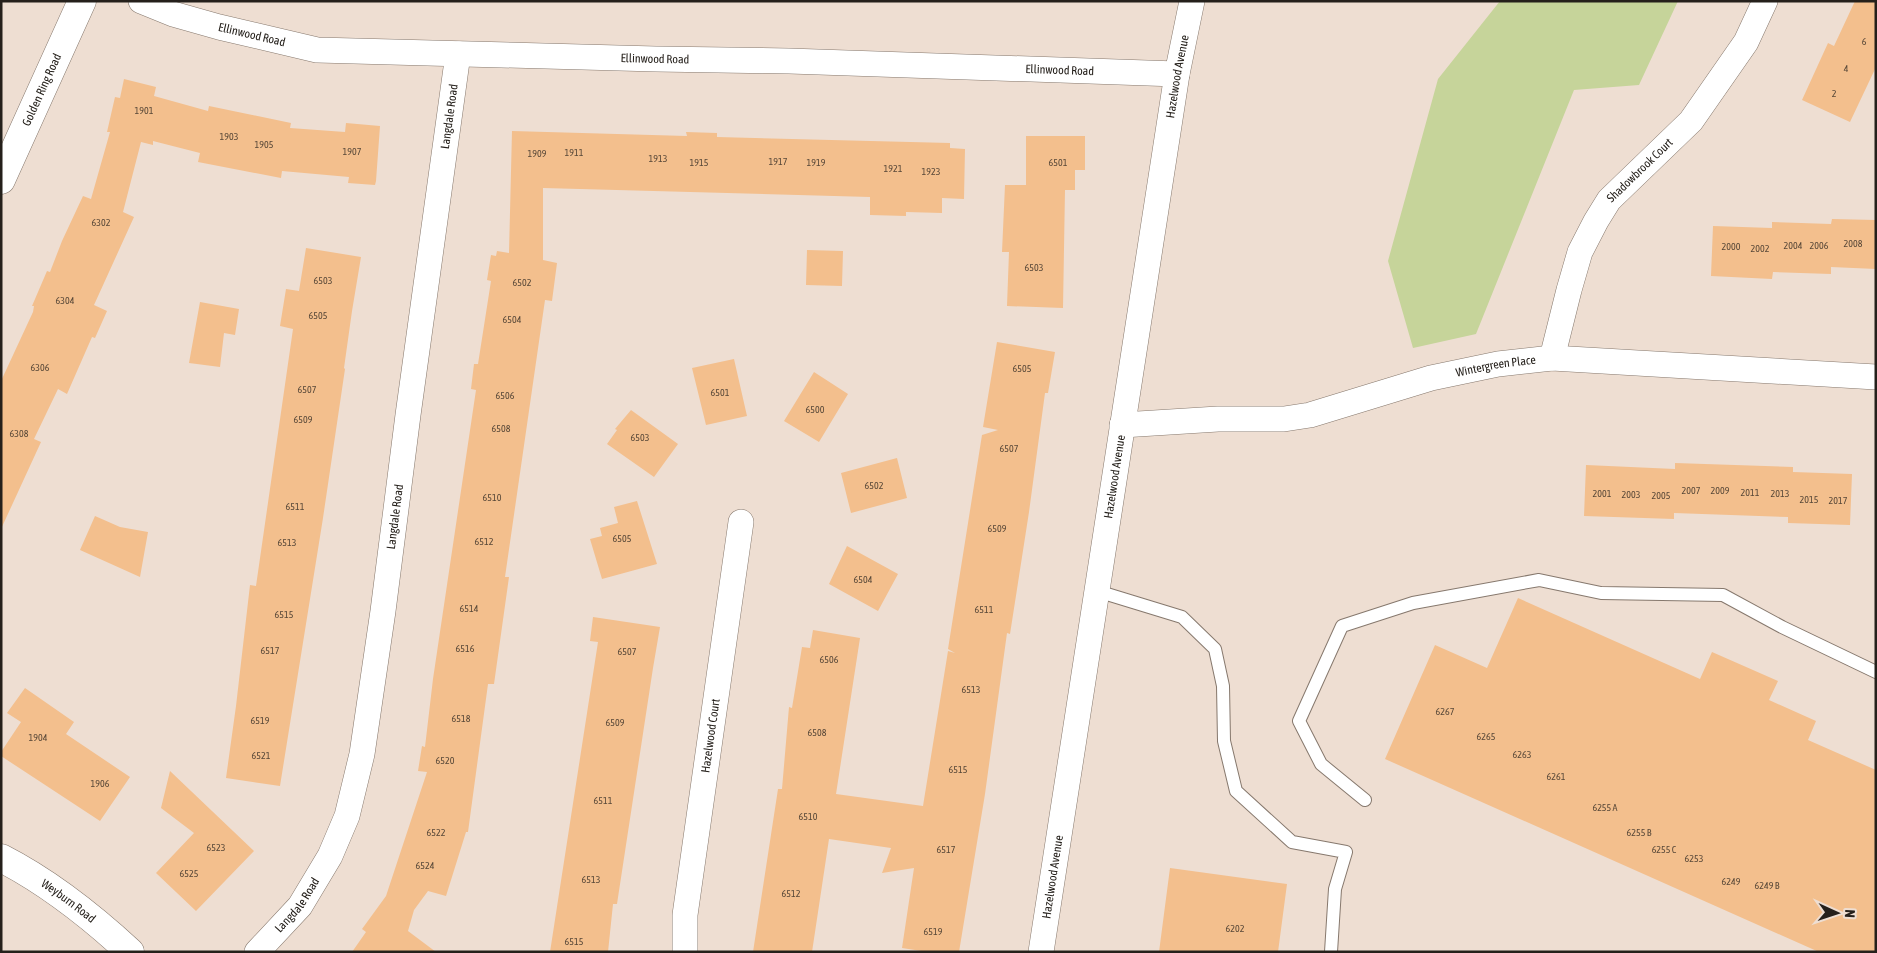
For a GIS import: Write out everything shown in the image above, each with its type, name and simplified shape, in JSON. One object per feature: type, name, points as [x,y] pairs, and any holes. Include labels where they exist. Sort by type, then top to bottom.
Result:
[{"type":"street","name":"Golden Ring Road","points":[[1,180],[82,1]]},
{"type":"street","name":"Ellinwood Road","points":[[141,1],[173,14],[218,27],[317,50],[789,61],[1177,74]]},
{"type":"street","name":"Hazelwood Avenue","points":[[1041,952],[1177,74],[1192,1]]},
{"type":"street","name":"Shadowbrook Court","points":[[1552,358],[1568,290],[1580,252],[1596,221],[1609,200],[1691,121],[1746,42],[1765,1]]},
{"type":"street","name":"Langdale Road","points":[[257,952],[300,906],[330,856],[347,816],[362,754],[458,54]]},
{"type":"street","name":"Wintergreen Place","points":[[1122,425],[1218,419],[1284,419],[1310,415],[1431,378],[1498,364],[1552,358],[1876,377]]},
{"type":"street","name":"Hazelwood Court","points":[[685,952],[685,915],[741,522]]},
{"type":"street","name":"Weyburn Road","points":[[1,858],[14,864],[80,910],[130,952]]},
{"type":"lane","points":[[1365,800],[1321,764],[1299,721],[1342,626],[1413,604],[1539,580],[1601,593],[1723,595],[1782,627],[1876,672]]},
{"type":"lane","points":[[1097,592],[1182,617],[1215,649],[1223,686],[1224,741],[1236,791],[1292,842],[1346,852],[1335,889],[1331,952]]},
{"type":"green space","points":[[1500,1],[1678,1],[1639,85],[1574,90],[1476,334],[1413,348],[1388,261],[1438,79]]},
{"type":"building","points":[[1855,1],[1876,1],[1876,67],[1850,122],[1802,100],[1828,43],[1834,46]]},
{"type":"building","points":[[124,79],[156,87],[154,96],[208,111],[209,106],[291,123],[290,128],[345,132],[346,123],[380,126],[375,185],[348,183],[349,177],[282,171],[281,178],[198,162],[200,153],[153,141],[153,145],[141,142],[123,212],[134,217],[94,305],[107,311],[95,338],[92,337],[67,394],[58,389],[34,439],[41,442],[1,529],[1,381],[33,312],[34,306],[32,306],[47,271],[50,272],[83,196],[91,199],[110,132],[107,132],[115,97],[120,98]]},
{"type":"building","points":[[512,131],[687,136],[686,132],[717,133],[717,137],[950,143],[950,148],[965,149],[964,199],[942,198],[942,213],[906,212],[906,216],[870,215],[870,197],[543,188],[543,260],[557,263],[552,301],[545,300],[505,577],[509,577],[494,684],[488,684],[468,832],[466,832],[446,896],[428,891],[414,910],[408,931],[436,952],[352,952],[366,932],[362,929],[386,896],[427,772],[418,771],[422,746],[425,747],[433,679],[476,390],[471,389],[474,364],[478,364],[491,281],[487,280],[491,255],[496,256],[497,251],[509,253]]},
{"type":"building","points":[[1026,136],[1085,136],[1085,170],[1075,170],[1075,190],[1065,190],[1063,308],[1007,306],[1009,252],[1002,252],[1005,185],[1026,185]]},
{"type":"building","points":[[1832,219],[1876,220],[1876,269],[1831,267],[1831,274],[1773,272],[1772,279],[1711,276],[1713,226],[1772,228],[1772,222],[1831,224]]},
{"type":"building","points":[[306,248],[361,257],[323,518],[280,786],[226,778],[250,585],[256,586],[293,329],[280,326],[286,289],[299,291]]},
{"type":"building","points":[[807,250],[843,251],[842,286],[806,285]]},
{"type":"building","points":[[200,302],[239,309],[235,335],[224,333],[220,367],[189,363]]},
{"type":"building","points":[[997,342],[1055,352],[1048,393],[1045,393],[1029,512],[1010,634],[1007,633],[985,794],[959,952],[928,952],[902,948],[914,868],[882,873],[891,848],[829,839],[812,952],[753,952],[778,789],[782,789],[789,707],[792,708],[802,647],[810,648],[813,630],[860,638],[836,794],[923,806],[948,651],[955,653],[948,649],[982,435],[998,430],[983,427]]},
{"type":"building","points":[[734,359],[747,416],[706,425],[692,368]]},
{"type":"building","points":[[814,372],[848,394],[819,442],[784,421]]},
{"type":"building","points":[[631,410],[678,444],[654,477],[607,444],[617,430],[615,429]]},
{"type":"building","points":[[897,458],[907,498],[851,513],[841,473]]},
{"type":"building","points":[[1675,463],[1793,467],[1793,472],[1852,474],[1850,525],[1788,523],[1788,517],[1674,513],[1674,519],[1584,516],[1586,465],[1675,469]]},
{"type":"building","points":[[637,501],[657,564],[602,579],[590,539],[602,536],[600,528],[618,523],[614,507]]},
{"type":"building","points":[[95,516],[120,527],[148,532],[140,577],[80,550]]},
{"type":"building","points":[[847,546],[898,574],[878,611],[829,584]]},
{"type":"building","points":[[1518,598],[1700,679],[1712,652],[1778,681],[1769,700],[1816,721],[1808,740],[1876,770],[1876,952],[1819,952],[1385,759],[1435,645],[1487,668]]},
{"type":"building","points":[[593,617],[660,627],[617,904],[613,904],[608,952],[550,952],[598,642],[590,641]]},
{"type":"building","points":[[25,688],[74,722],[66,734],[130,777],[100,821],[1,756],[1,752],[21,722],[7,713]]},
{"type":"building","points":[[170,771],[254,851],[196,911],[156,873],[194,833],[161,808]]},
{"type":"building","points":[[1170,868],[1287,884],[1278,952],[1159,952]]}]
